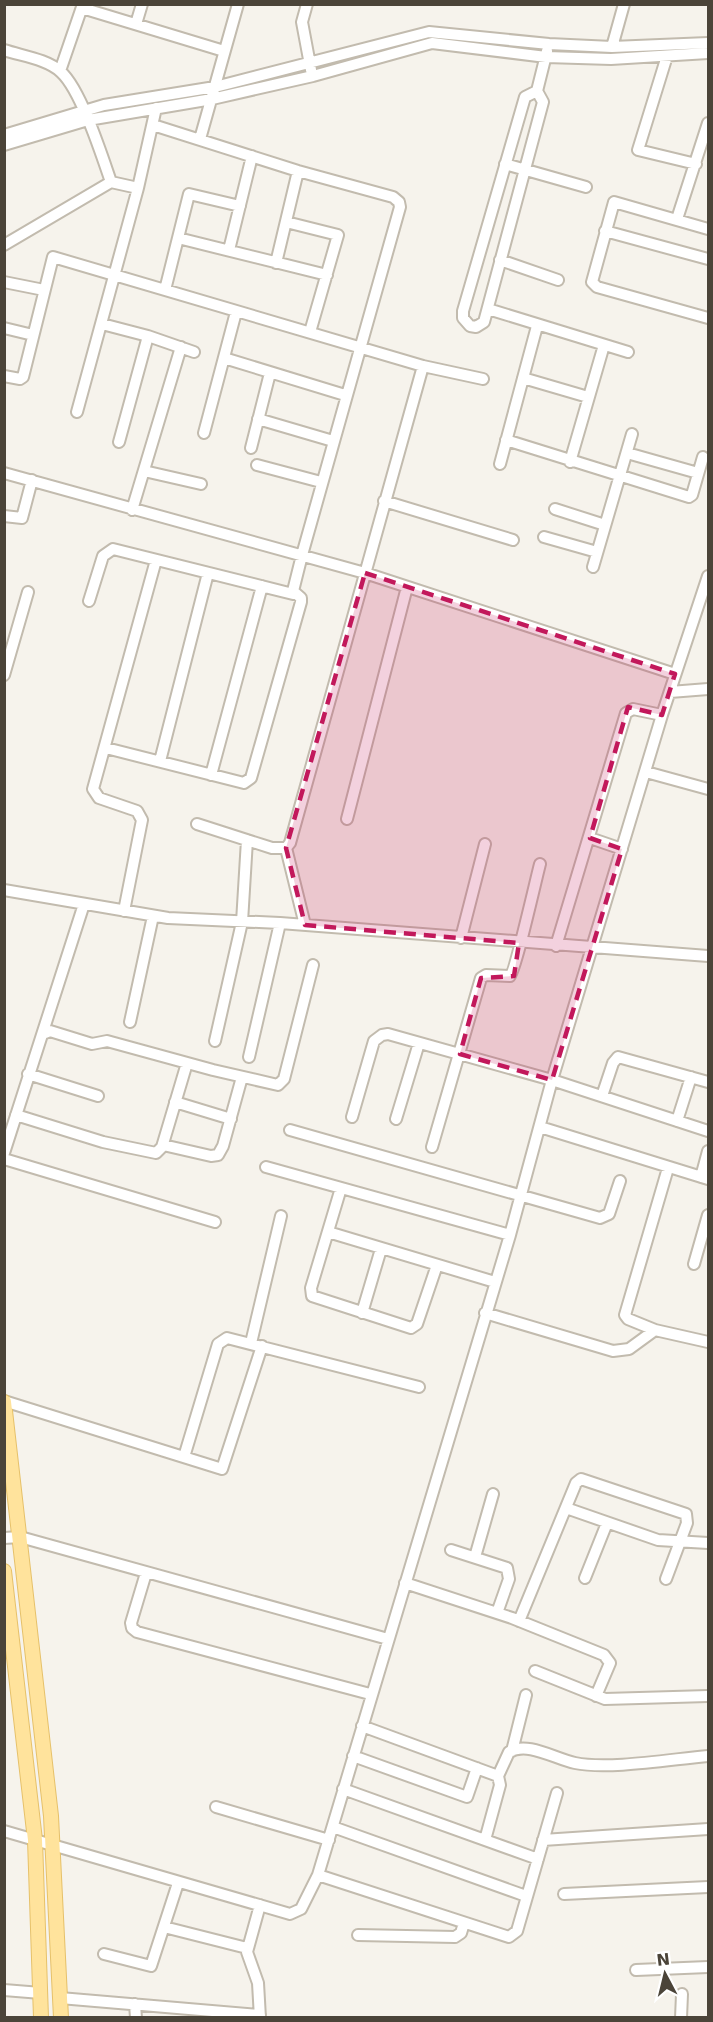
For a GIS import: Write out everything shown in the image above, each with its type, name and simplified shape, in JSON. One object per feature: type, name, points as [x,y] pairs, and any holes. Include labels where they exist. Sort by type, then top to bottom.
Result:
[{"type":"main road","points":[[4,1402],[53,1845],[61,2018]]},
{"type":"main road","points":[[4,1571],[35,1840],[41,2018]]},
{"type":"street","points":[[136,24],[142,4]]},
{"type":"street","points":[[200,139],[238,4]]},
{"type":"street","points":[[308,4],[302,22],[313,76]]},
{"type":"street","points":[[612,47],[624,4]]},
{"type":"street","points":[[60,71],[82,6],[224,51]]},
{"type":"street","points":[[4,135],[310,64],[429,32],[549,44],[612,47],[708,43]]},
{"type":"street","points":[[4,145],[85,115],[156,108],[212,99],[313,76],[432,43],[546,57],[610,59],[708,52]]},
{"type":"street","points":[[537,91],[525,98],[504,164],[463,318],[470,326],[482,325],[488,309],[543,102],[537,91],[549,44]]},
{"type":"street","points":[[4,50],[60,71],[68,80],[85,115],[111,182]]},
{"type":"street","points":[[667,56],[638,150],[696,164]]},
{"type":"street","points":[[77,412],[138,188],[156,108]]},
{"type":"street","points":[[677,219],[708,123]]},
{"type":"street","points":[[153,125],[298,171],[393,197],[399,202],[321,482],[293,594]]},
{"type":"street","points":[[229,250],[252,156]]},
{"type":"street","points":[[504,164],[586,187]]},
{"type":"street","points":[[276,263],[298,171]]},
{"type":"street","points":[[4,245],[111,182],[138,188]]},
{"type":"street","points":[[165,290],[189,194],[240,206]]},
{"type":"street","points":[[708,229],[617,201],[611,207],[592,282],[594,286],[708,318]]},
{"type":"street","points":[[286,222],[338,235],[310,332]]},
{"type":"street","points":[[488,223],[508,230]]},
{"type":"street","points":[[605,231],[708,259]]},
{"type":"street","points":[[178,238],[327,275]]},
{"type":"street","points":[[4,376],[22,379],[53,257],[423,366],[483,379]]},
{"type":"street","points":[[500,260],[558,280]]},
{"type":"street","points":[[4,282],[44,290]]},
{"type":"street","points":[[488,309],[537,326],[628,352]]},
{"type":"street","points":[[204,433],[236,312]]},
{"type":"street","points":[[102,324],[148,336],[194,352]]},
{"type":"street","points":[[500,464],[537,326]]},
{"type":"street","points":[[4,328],[33,335]]},
{"type":"street","points":[[119,442],[148,336]]},
{"type":"street","points":[[570,462],[604,345]]},
{"type":"street","points":[[132,510],[181,347]]},
{"type":"street","points":[[224,358],[345,395]]},
{"type":"street","points":[[197,824],[278,849],[286,848],[291,843],[423,366]]},
{"type":"street","points":[[251,448],[270,373]]},
{"type":"street","points":[[523,378],[588,397]]},
{"type":"street","points":[[258,419],[333,441]]},
{"type":"street","points":[[593,567],[632,434]]},
{"type":"street","points":[[506,440],[570,462],[689,497],[692,495],[703,457]]},
{"type":"street","points":[[627,453],[698,473]]},
{"type":"street","points":[[257,465],[321,482]]},
{"type":"street","points":[[144,471],[201,484]]},
{"type":"street","points":[[4,473],[365,573],[675,674]]},
{"type":"street","points":[[4,516],[22,518],[32,480]]},
{"type":"street","points":[[384,501],[513,540]]},
{"type":"street","points":[[555,509],[605,525]]},
{"type":"street","points":[[544,537],[597,552]]},
{"type":"street","points":[[89,600],[103,556],[109,550],[301,597],[254,774],[243,783],[106,748]]},
{"type":"street","points":[[124,911],[142,820],[137,812],[95,794],[94,784],[106,748],[156,560]]},
{"type":"street","points":[[160,761],[208,573]]},
{"type":"street","points":[[4,1831],[290,1914],[297,1913],[301,1909],[318,1875],[333,1827],[370,1694],[510,1235],[552,1080],[594,948],[662,715],[708,576]]},
{"type":"street","points":[[211,775],[262,586]]},
{"type":"street","points":[[346,819],[407,587]]},
{"type":"street","points":[[4,675],[28,592]]},
{"type":"street","points":[[670,692],[708,688]]},
{"type":"street","points":[[556,946],[626,713],[633,709],[662,715]]},
{"type":"street","points":[[646,772],[708,789]]},
{"type":"street","points":[[590,838],[622,849]]},
{"type":"street","points":[[215,1041],[242,922],[247,840]]},
{"type":"street","points":[[461,938],[485,844]]},
{"type":"street","points":[[286,848],[304,925]]},
{"type":"street","points":[[432,1147],[481,978],[486,975],[513,974],[540,864]]},
{"type":"street","points":[[4,890],[153,916],[280,923],[708,956]]},
{"type":"street","points":[[45,1033],[84,904]]},
{"type":"street","points":[[130,1022],[153,916]]},
{"type":"street","points":[[249,1057],[280,923]]},
{"type":"street","points":[[4,1153],[39,1039],[50,1031],[92,1044],[107,1041],[273,1085],[282,1083],[313,965]]},
{"type":"street","points":[[352,1117],[377,1037],[388,1034],[552,1080],[708,1131]]},
{"type":"street","points":[[396,1119],[419,1043]]},
{"type":"street","points":[[602,1096],[613,1063],[618,1057],[708,1082]]},
{"type":"street","points":[[16,1115],[137,1150],[156,1153],[163,1145],[187,1063]]},
{"type":"street","points":[[28,1074],[98,1096]]},
{"type":"street","points":[[163,1145],[211,1156],[218,1155],[222,1150],[242,1077]]},
{"type":"street","points":[[676,1120],[691,1077]]},
{"type":"street","points":[[175,1102],[231,1119]]},
{"type":"street","points":[[540,1127],[705,1178],[708,1151]]},
{"type":"street","points":[[290,1130],[520,1198],[600,1218],[609,1214],[620,1181]]},
{"type":"street","points":[[4,1159],[215,1222]]},
{"type":"street","points":[[266,1167],[510,1235]]},
{"type":"street","points":[[668,1168],[625,1315],[628,1319],[655,1330],[708,1342]]},
{"type":"street","points":[[341,1188],[311,1288],[312,1296],[407,1328],[414,1327],[436,1265]]},
{"type":"street","points":[[694,1264],[708,1215]]},
{"type":"street","points":[[4,1402],[222,1469],[225,1466],[257,1345],[281,1216]]},
{"type":"street","points":[[328,1232],[495,1282]]},
{"type":"street","points":[[362,1313],[381,1249]]},
{"type":"street","points":[[485,1313],[613,1351],[629,1349],[655,1330]]},
{"type":"street","points":[[184,1457],[218,1344],[227,1338],[419,1387]]},
{"type":"street","points":[[519,1621],[576,1483],[584,1479],[686,1514],[688,1520],[666,1579]]},
{"type":"street","points":[[475,1557],[493,1494]]},
{"type":"street","points":[[566,1508],[658,1540],[708,1543]]},
{"type":"street","points":[[585,1578],[607,1523]]},
{"type":"street","points":[[4,1538],[20,1537],[388,1639]]},
{"type":"street","points":[[452,1550],[500,1565],[509,1572],[498,1613]]},
{"type":"street","points":[[146,1573],[131,1623],[132,1628],[137,1632],[370,1694]]},
{"type":"street","points":[[405,1582],[498,1613],[609,1658],[609,1667],[596,1696]]},
{"type":"street","points":[[535,1671],[596,1696],[617,1700],[708,1696]]},
{"type":"street","points":[[512,1751],[526,1695]]},
{"type":"street","points":[[362,1726],[498,1776]]},
{"type":"street","points":[[485,1840],[500,1785],[498,1776],[506,1757],[512,1751],[520,1748],[573,1763],[595,1766],[708,1756]]},
{"type":"street","points":[[353,1756],[467,1797],[477,1768]]},
{"type":"street","points":[[344,1789],[537,1859]]},
{"type":"street","points":[[318,1875],[503,1936],[514,1935],[518,1931],[526,1896],[557,1793]]},
{"type":"street","points":[[216,1807],[329,1840]]},
{"type":"street","points":[[333,1827],[526,1896]]},
{"type":"street","points":[[543,1840],[708,1829]]},
{"type":"street","points":[[104,1954],[151,1966],[178,1883]]},
{"type":"street","points":[[564,1894],[708,1887]]},
{"type":"street","points":[[60,1998],[135,2004],[203,2014],[260,2016],[258,1983],[248,1948],[260,1905]]},
{"type":"street","points":[[358,1935],[455,1937],[461,1933],[464,1923]]},
{"type":"street","points":[[164,1927],[248,1948]]},
{"type":"street","points":[[636,1970],[708,1967]]},
{"type":"street","points":[[4,1990],[41,1993]]},
{"type":"street","points":[[681,2018],[682,1995]]},
{"type":"street","points":[[135,2004],[136,2018]]},
{"type":"highlighted area","points":[[365,573],[675,674],[662,715],[628,707],[590,838],[622,849],[552,1080],[460,1054],[481,978],[514,976],[519,943],[305,925],[286,848]]}]
